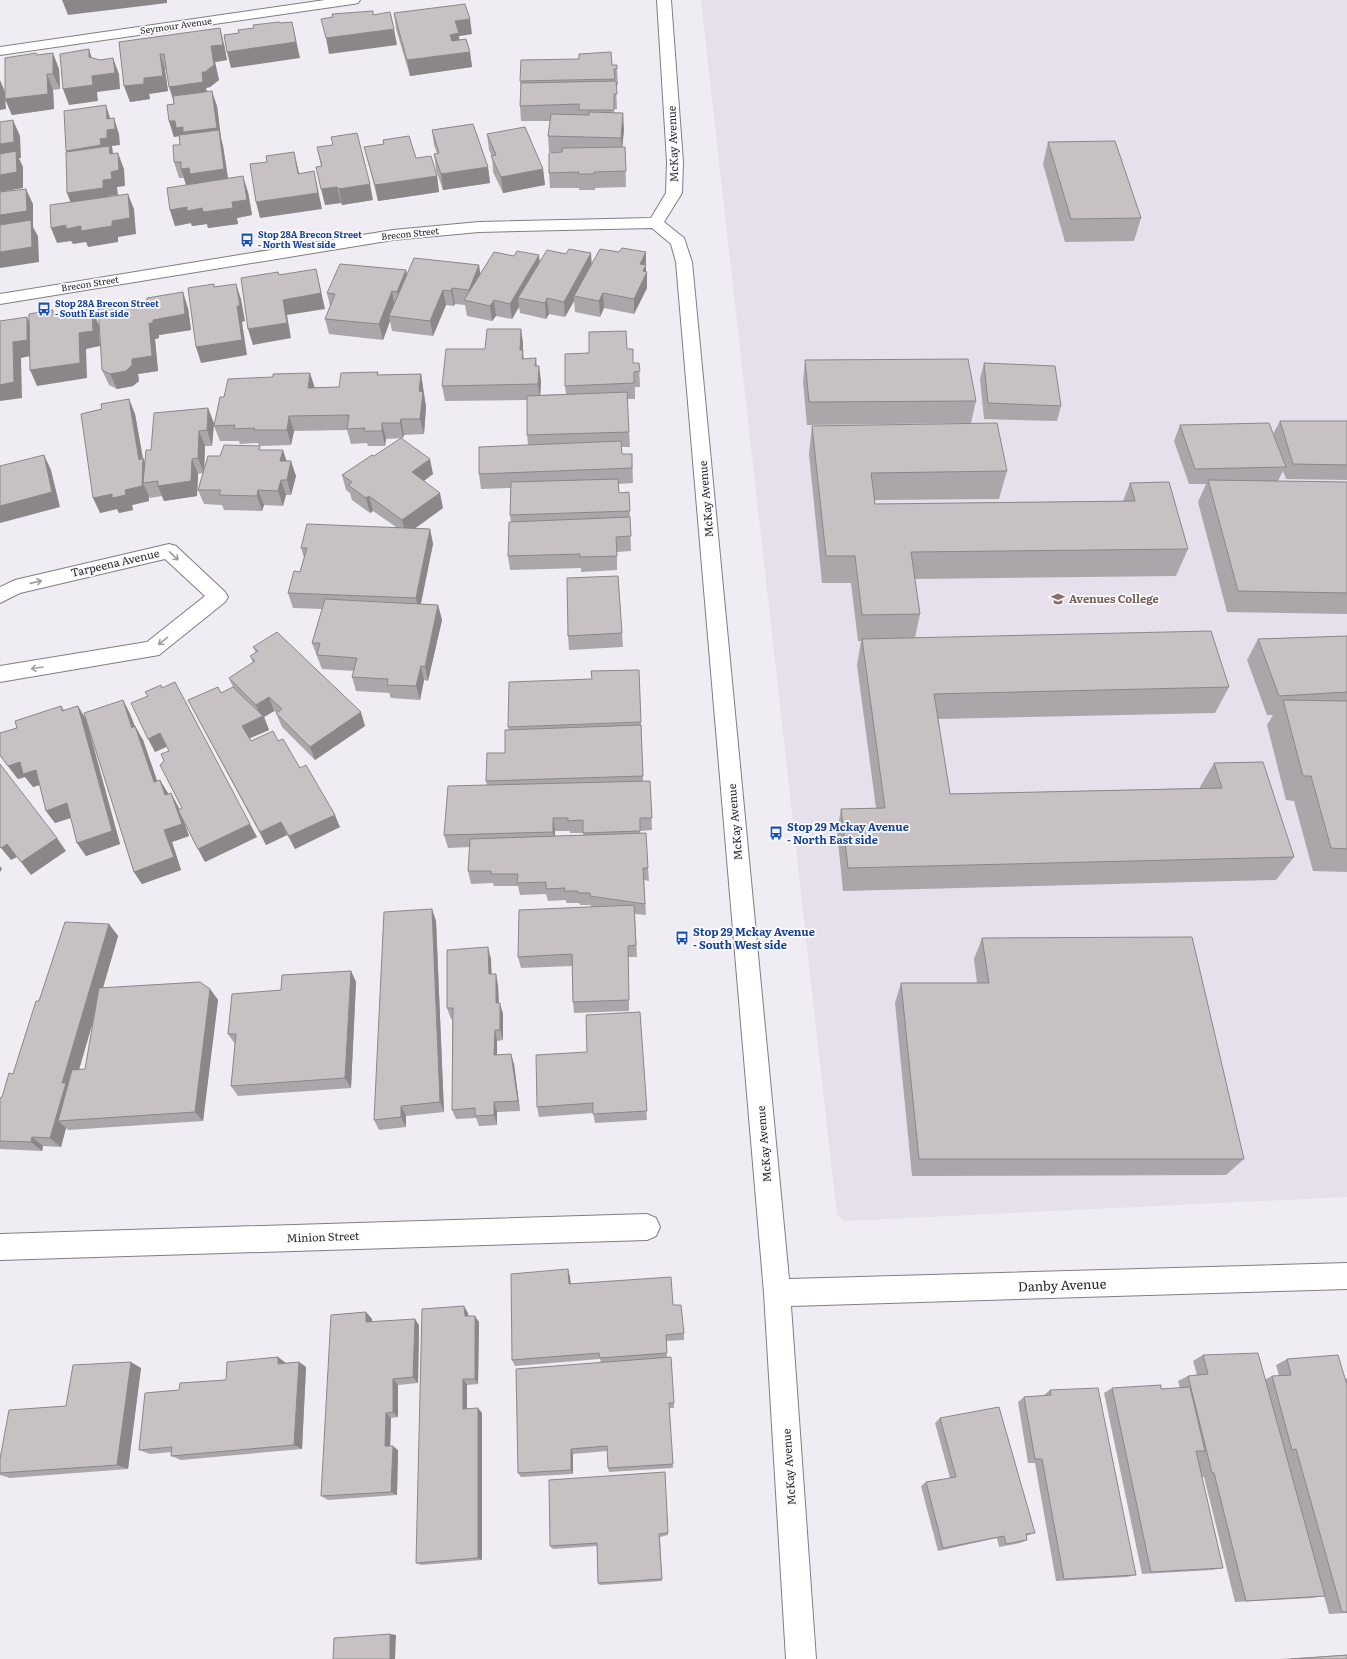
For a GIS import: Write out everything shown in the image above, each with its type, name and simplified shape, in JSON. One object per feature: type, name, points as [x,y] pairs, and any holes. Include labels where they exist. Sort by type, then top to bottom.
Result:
[{"type":"street","name":"Seymour Avenue","points":[[0,51],[353,0]]},
{"type":"street","name":"McKay Avenue","points":[[664,0],[675,162],[674,192],[656,223],[678,242],[684,262],[778,1293],[801,1659]]},
{"type":"street","name":"Brecon Street","points":[[0,299],[393,235],[479,227],[656,223]]},
{"type":"street","name":"Tarpeena Avenue","points":[[0,596],[15,587],[169,551],[218,597],[152,650],[0,674]]},
{"type":"street","name":"Minion Street","points":[[0,1247],[647,1227]]},
{"type":"street","name":"Danby Avenue","points":[[778,1293],[1347,1276]]},
{"type":"shaded area","name":"Avenues College","points":[[701,0],[1347,0],[1347,1197],[844,1221],[837,1215]]},
{"type":"building","points":[[465,4],[470,19],[455,21],[459,33],[450,35],[452,41],[466,39],[470,52],[407,60],[394,13]]},
{"type":"building","points":[[373,11],[373,15],[390,12],[394,29],[326,38],[321,19],[333,17],[332,14]]},
{"type":"building","points":[[292,22],[296,42],[227,52],[224,35],[239,33],[238,30],[254,28],[253,25]]},
{"type":"building","points":[[220,28],[223,45],[211,46],[214,65],[205,72],[202,72],[203,82],[169,87],[164,54],[160,54],[163,76],[144,78],[144,84],[124,86],[119,42]]},
{"type":"building","points":[[89,49],[89,57],[100,60],[113,58],[115,73],[92,76],[93,85],[63,89],[60,54]]},
{"type":"building","points":[[611,52],[612,65],[617,65],[617,69],[614,69],[615,79],[520,81],[521,60],[579,59],[579,54]]},
{"type":"building","points":[[36,53],[37,55],[53,53],[53,74],[47,74],[48,94],[5,99],[5,58]]},
{"type":"building","points":[[616,81],[617,94],[614,94],[614,110],[579,110],[579,104],[520,106],[521,83]]},
{"type":"building","points":[[212,91],[217,128],[183,132],[183,127],[176,128],[175,121],[169,121],[167,105],[174,104],[173,96]]},
{"type":"building","points":[[106,105],[107,119],[114,118],[115,129],[107,130],[107,138],[100,139],[101,145],[66,151],[64,111]]},
{"type":"building","points":[[589,112],[623,113],[621,138],[548,136],[551,114],[589,115]]},
{"type":"building","points":[[13,120],[14,142],[0,144],[0,122]]},
{"type":"building","points":[[473,124],[488,167],[441,174],[434,154],[439,153],[432,130]]},
{"type":"building","points":[[525,127],[543,169],[501,177],[491,156],[496,155],[487,134]]},
{"type":"building","points":[[219,130],[224,169],[190,174],[189,168],[181,169],[181,162],[174,162],[173,145],[180,145],[179,135]]},
{"type":"building","points":[[357,133],[370,184],[339,189],[337,187],[321,189],[316,167],[322,166],[317,147],[333,145],[331,137]]},
{"type":"building","points":[[409,136],[416,158],[431,156],[437,176],[375,185],[364,147],[384,144],[383,140]]},
{"type":"building","points":[[1115,141],[1141,218],[1071,219],[1048,142]]},
{"type":"building","points":[[109,146],[110,154],[118,153],[119,170],[111,172],[112,179],[103,180],[103,188],[67,193],[66,152]]},
{"type":"building","points":[[625,147],[626,171],[594,172],[594,174],[578,174],[579,172],[549,173],[549,153],[562,152],[563,148]]},
{"type":"building","points":[[16,151],[17,172],[0,175],[0,154]]},
{"type":"building","points":[[294,152],[298,174],[314,171],[318,193],[256,202],[250,164],[267,162],[266,156]]},
{"type":"building","points":[[243,176],[247,200],[232,202],[233,208],[203,212],[202,208],[187,211],[187,207],[170,210],[167,188]]},
{"type":"building","points":[[26,189],[27,211],[0,215],[0,192]]},
{"type":"building","points":[[128,194],[130,218],[112,221],[112,226],[81,231],[81,226],[66,229],[66,225],[51,228],[50,205]]},
{"type":"building","points":[[31,220],[32,247],[0,252],[0,225]]},
{"type":"building","points":[[622,248],[646,252],[640,264],[646,265],[643,271],[647,272],[634,299],[603,293],[599,301],[574,296],[600,249],[619,252]]},
{"type":"building","points":[[569,249],[591,253],[564,302],[547,298],[545,303],[518,298],[547,250],[566,254]]},
{"type":"building","points":[[517,251],[539,255],[510,304],[494,300],[490,306],[464,300],[494,252],[514,256]]},
{"type":"building","points":[[414,258],[479,265],[469,290],[452,288],[451,291],[443,290],[430,321],[389,316]]},
{"type":"building","points":[[340,264],[406,270],[397,292],[392,291],[379,324],[325,319],[335,294],[327,293]]},
{"type":"building","points":[[316,269],[321,293],[283,300],[287,323],[248,329],[241,278],[278,272],[279,275]]},
{"type":"building","points":[[214,284],[214,287],[236,284],[240,306],[237,306],[242,340],[196,347],[188,288]]},
{"type":"building","points":[[183,292],[185,314],[153,320],[153,323],[149,323],[152,356],[132,359],[132,365],[126,371],[110,374],[102,370],[98,305],[123,301],[123,305],[147,301],[147,298]]},
{"type":"building","points":[[92,309],[93,331],[79,333],[80,363],[30,370],[29,314],[53,310],[53,315]]},
{"type":"building","points":[[27,317],[27,340],[13,342],[14,382],[0,385],[0,321]]},
{"type":"building","points":[[487,329],[521,329],[520,350],[523,350],[522,359],[536,358],[535,366],[539,366],[538,384],[442,386],[446,349],[485,349]]},
{"type":"building","points":[[626,331],[627,349],[633,349],[633,363],[639,363],[640,371],[634,372],[634,383],[565,386],[565,354],[589,353],[589,332]]},
{"type":"building","points":[[968,359],[976,401],[809,402],[805,360]]},
{"type":"building","points":[[984,363],[1055,366],[1061,406],[988,403]]},
{"type":"building","points":[[378,372],[377,375],[421,374],[419,391],[423,392],[420,419],[401,419],[400,423],[382,423],[382,431],[364,431],[365,428],[347,429],[349,415],[289,416],[287,430],[254,430],[255,428],[234,429],[235,425],[214,426],[220,397],[224,397],[228,379],[273,377],[273,374],[310,373],[308,388],[339,387],[341,373]]},
{"type":"building","points":[[627,392],[629,432],[527,435],[527,396]]},
{"type":"building","points":[[129,399],[139,460],[143,458],[142,486],[125,490],[126,495],[112,498],[112,494],[93,498],[81,414],[102,409],[101,404]]},
{"type":"building","points":[[208,408],[207,430],[199,431],[198,458],[192,459],[191,481],[158,486],[158,481],[143,483],[146,450],[151,450],[154,413]]},
{"type":"building","points":[[1280,421],[1347,421],[1347,465],[1293,464]]},
{"type":"building","points":[[997,423],[1007,471],[871,473],[875,504],[1135,501],[1130,483],[1169,482],[1188,549],[911,552],[920,614],[862,615],[855,556],[826,556],[812,426]]},
{"type":"building","points":[[1269,423],[1286,467],[1195,469],[1180,425]]},
{"type":"building","points":[[401,438],[430,459],[412,472],[440,493],[402,520],[369,496],[366,498],[348,485],[352,482],[342,475]]},
{"type":"building","points":[[621,441],[622,454],[632,454],[632,468],[479,474],[479,447]]},
{"type":"building","points":[[224,445],[260,446],[259,450],[283,450],[280,461],[291,461],[287,480],[281,480],[278,491],[258,490],[257,496],[219,495],[221,490],[198,490],[208,456],[220,456]]},
{"type":"building","points":[[44,455],[52,492],[0,506],[0,466]]},
{"type":"building","points":[[618,479],[619,493],[629,492],[630,511],[510,515],[511,482]]},
{"type":"building","points":[[1208,480],[1347,482],[1347,593],[1238,591]]},
{"type":"building","points":[[630,517],[631,536],[616,537],[617,556],[580,557],[580,554],[508,556],[509,522]]},
{"type":"building","points":[[307,524],[430,529],[416,598],[288,593],[294,571],[300,572],[307,548],[301,548]]},
{"type":"building","points":[[618,576],[622,633],[568,636],[567,578]]},
{"type":"building","points":[[325,599],[438,605],[425,667],[421,666],[416,686],[387,685],[388,679],[352,677],[357,658],[317,655],[320,643],[312,643]]},
{"type":"building","points":[[1211,631],[1229,687],[934,694],[950,794],[1222,788],[1214,763],[1263,762],[1294,857],[848,868],[841,809],[885,808],[862,639]]},
{"type":"building","points":[[277,632],[361,712],[310,747],[276,713],[282,709],[269,697],[256,705],[229,678],[255,661],[250,656],[258,651],[253,647]]},
{"type":"building","points":[[1347,636],[1347,692],[1279,696],[1258,639]]},
{"type":"building","points":[[639,670],[641,722],[508,727],[509,682],[592,679],[591,671]]},
{"type":"building","points":[[175,682],[250,824],[198,849],[178,810],[182,808],[160,765],[164,761],[161,754],[169,751],[160,733],[148,739],[131,703],[148,696],[145,692],[161,685],[162,688]]},
{"type":"building","points":[[218,687],[221,693],[233,687],[263,716],[242,726],[251,741],[273,731],[278,741],[283,739],[300,768],[306,765],[335,815],[289,836],[281,822],[260,832],[188,700]]},
{"type":"building","points":[[123,700],[132,728],[135,726],[154,782],[160,780],[165,795],[171,793],[182,824],[164,830],[174,857],[134,872],[84,713]]},
{"type":"building","points":[[1283,700],[1347,701],[1347,849],[1331,848],[1311,776],[1303,776]]},
{"type":"building","points":[[61,706],[62,711],[78,706],[112,831],[77,843],[67,803],[46,811],[36,770],[23,774],[20,762],[8,766],[0,755],[0,733],[17,728],[15,721]]},
{"type":"building","points":[[641,725],[643,776],[486,781],[487,753],[505,753],[505,730]]},
{"type":"building","points":[[0,764],[57,838],[21,862],[7,844],[1,848],[0,847]]},
{"type":"building","points":[[650,781],[652,818],[640,818],[640,831],[583,833],[583,820],[568,821],[568,818],[553,818],[553,832],[444,835],[448,786]]},
{"type":"building","points":[[646,833],[648,868],[643,868],[645,904],[590,896],[590,893],[578,893],[578,891],[564,891],[565,888],[546,889],[546,882],[517,883],[518,874],[491,874],[491,871],[468,871],[470,839]]},
{"type":"building","points":[[634,905],[636,945],[628,946],[629,1000],[573,1002],[572,954],[518,957],[519,910]]},
{"type":"building","points":[[432,909],[440,1102],[401,1106],[401,1117],[374,1120],[384,912]]},
{"type":"building","points":[[65,922],[109,924],[62,1083],[66,1083],[50,1138],[32,1137],[31,1142],[0,1141],[0,1098],[2,1097],[9,1073],[13,1074],[36,1001],[39,1001]]},
{"type":"building","points":[[1192,937],[1244,1159],[919,1159],[901,983],[989,983],[982,938]]},
{"type":"building","points":[[488,947],[489,974],[496,974],[496,1003],[500,1003],[500,1030],[495,1030],[494,1055],[511,1054],[518,1101],[494,1102],[494,1115],[475,1116],[475,1108],[452,1110],[453,1008],[447,1008],[447,950]]},
{"type":"building","points":[[351,971],[345,1078],[231,1086],[236,1034],[228,1034],[232,994],[281,990],[282,975]]},
{"type":"building","points":[[200,982],[210,989],[195,1112],[58,1121],[72,1070],[85,1069],[99,988]]},
{"type":"building","points":[[640,1012],[647,1111],[593,1114],[593,1103],[537,1107],[536,1055],[587,1052],[586,1015]]},
{"type":"building","points":[[568,1269],[569,1284],[671,1277],[673,1305],[681,1305],[684,1333],[666,1335],[667,1353],[600,1358],[599,1353],[512,1360],[511,1274]]},
{"type":"building","points":[[464,1306],[465,1316],[475,1316],[475,1379],[463,1379],[463,1409],[478,1408],[478,1558],[416,1563],[422,1309]]},
{"type":"building","points":[[366,1312],[366,1322],[415,1319],[413,1377],[393,1379],[393,1412],[386,1413],[385,1446],[393,1446],[391,1492],[321,1496],[331,1315]]},
{"type":"building","points":[[1258,1353],[1325,1596],[1246,1601],[1188,1376],[1208,1374],[1203,1355]]},
{"type":"building","points":[[1338,1355],[1347,1385],[1347,1612],[1342,1612],[1296,1449],[1292,1450],[1272,1376],[1291,1375],[1287,1359]]},
{"type":"building","points":[[278,1357],[278,1364],[299,1362],[294,1445],[171,1456],[172,1447],[139,1450],[145,1393],[179,1390],[180,1383],[226,1380],[227,1362]]},
{"type":"building","points":[[671,1357],[674,1403],[669,1403],[673,1464],[608,1468],[607,1446],[571,1449],[571,1470],[518,1473],[516,1369]]},
{"type":"building","points":[[131,1362],[117,1465],[0,1473],[0,1459],[9,1410],[66,1406],[73,1365]]},
{"type":"building","points":[[1161,1385],[1161,1389],[1190,1387],[1205,1451],[1196,1451],[1223,1568],[1151,1572],[1112,1388]]},
{"type":"building","points":[[1098,1388],[1136,1575],[1064,1579],[1042,1459],[1035,1459],[1024,1397],[1051,1395],[1050,1390]]},
{"type":"building","points":[[999,1407],[1035,1533],[1026,1534],[1027,1540],[1006,1544],[1004,1536],[943,1548],[926,1482],[956,1477],[940,1418]]},
{"type":"building","points":[[665,1472],[668,1533],[659,1534],[662,1579],[598,1583],[597,1543],[550,1546],[549,1480]]},
{"type":"building","points":[[390,1634],[390,1659],[333,1659],[334,1638]]},
{"type":"building","points":[[1347,1655],[1347,1659],[1291,1659]]},
{"type":"place","name":"Stop 28A Brecon Street - North West side","points":[[247,240]]},
{"type":"place","name":"Stop 28A Brecon Street - South East side","points":[[44,309]]},
{"type":"place","name":"Avenues College","points":[[1058,599]]},
{"type":"place","name":"Stop 29 Mckay Avenue - North East side","points":[[776,833]]},
{"type":"place","name":"Stop 29 Mckay Avenue - South West side","points":[[682,938]]}]
